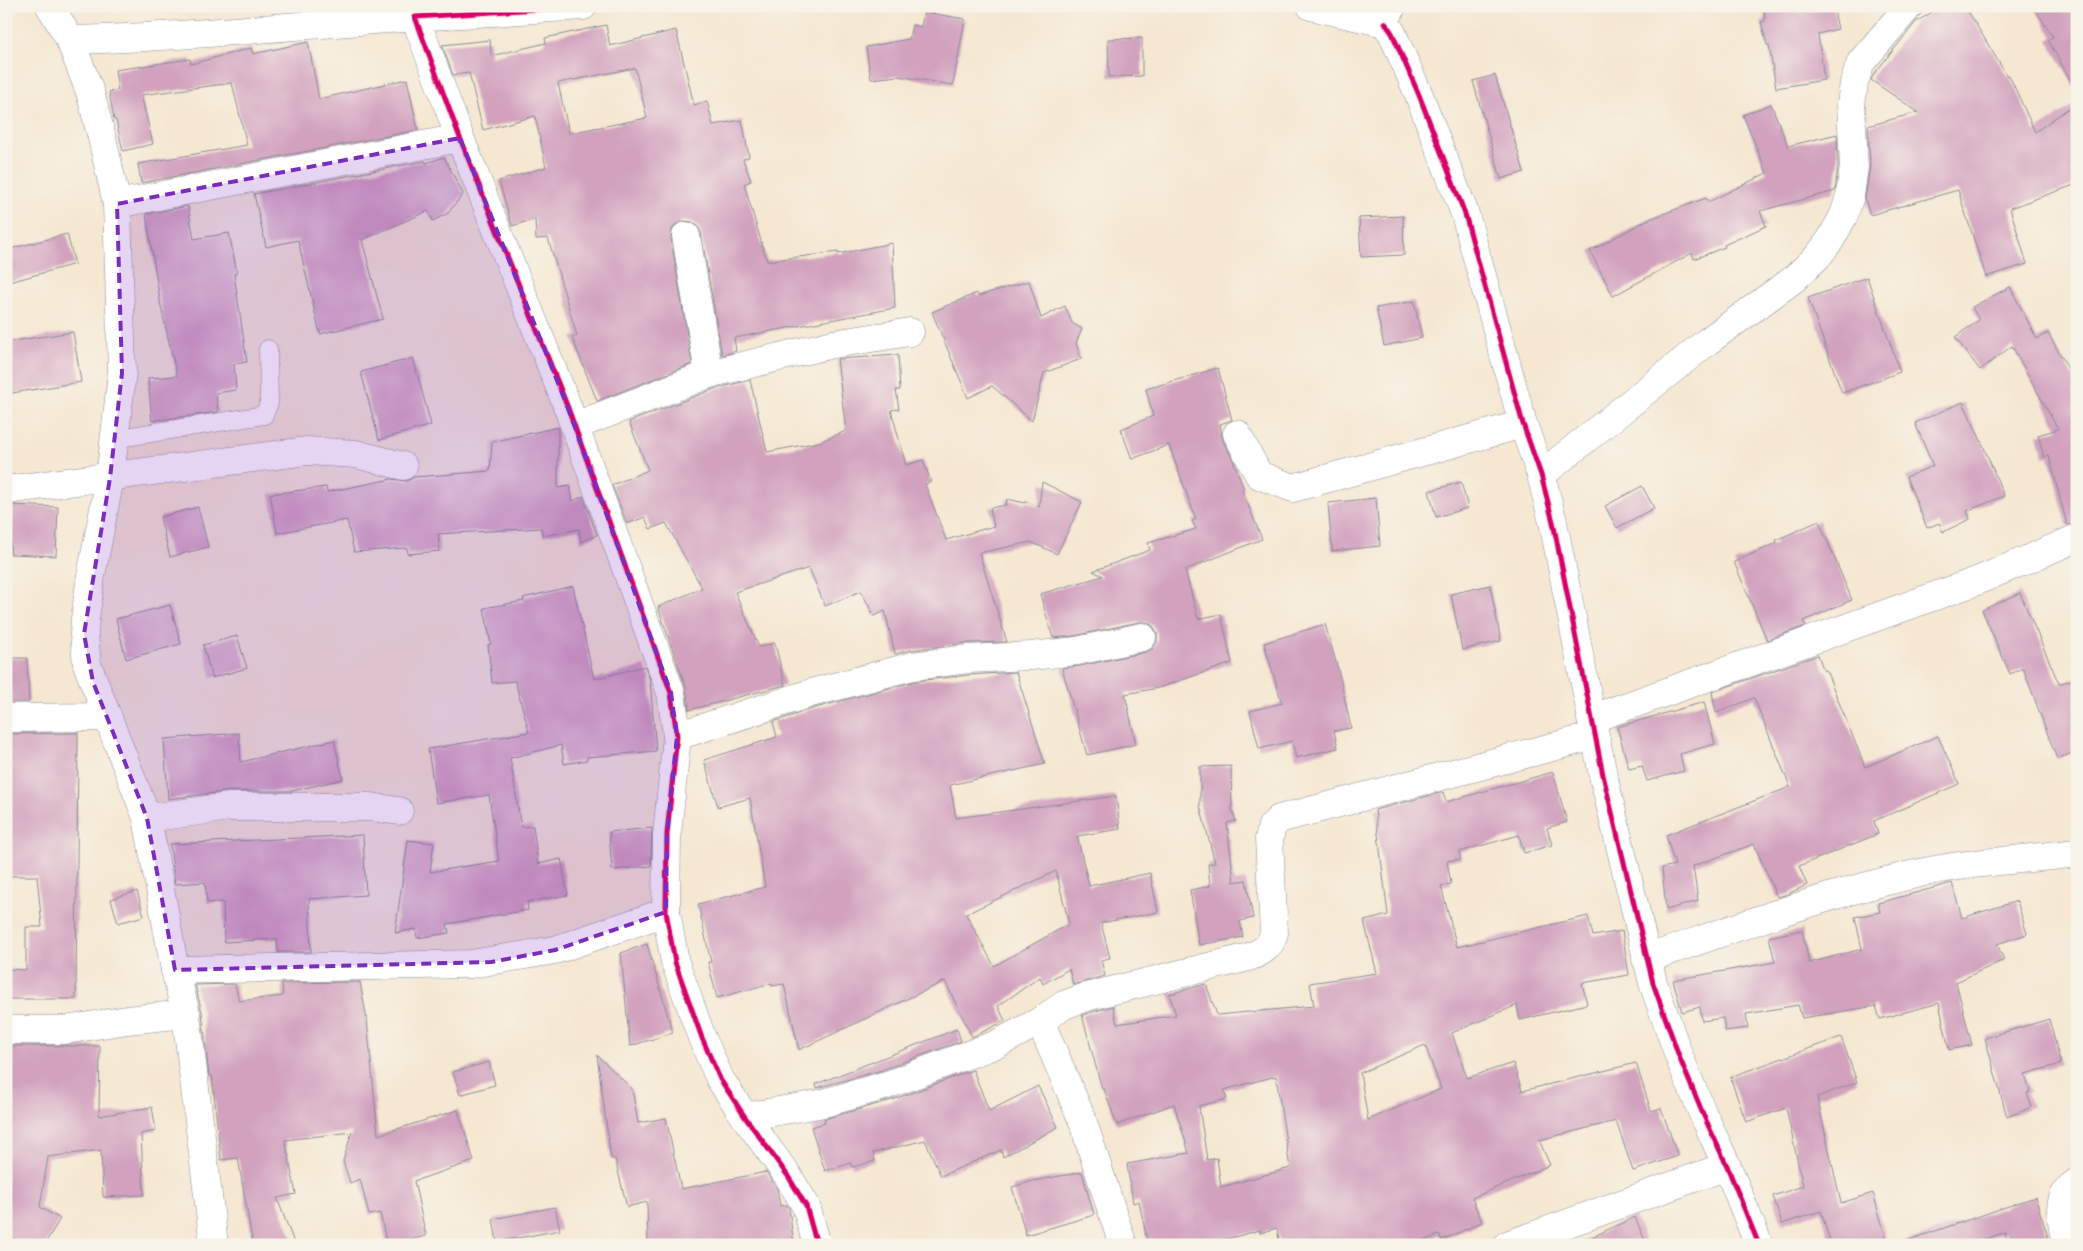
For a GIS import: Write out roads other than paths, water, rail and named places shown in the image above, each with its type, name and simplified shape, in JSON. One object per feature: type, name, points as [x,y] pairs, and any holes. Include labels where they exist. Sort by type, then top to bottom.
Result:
[{"type":"street","points":[[50,6],[70,40],[90,92],[116,204],[122,372],[110,478],[91,576],[84,634],[88,664],[147,818],[175,970],[186,1014],[214,1245]]},
{"type":"street","points":[[70,40],[245,31],[306,15],[584,6]]},
{"type":"street","points":[[1311,6],[1388,15],[1392,33],[1419,95],[1465,214],[1523,424],[1541,475],[1555,532],[1593,727],[1652,983],[1680,1059],[1759,1245]]},
{"type":"street","points":[[1541,475],[1708,341],[1794,279],[1818,256],[1832,239],[1844,215],[1850,196],[1854,167],[1851,104],[1856,76],[1861,62],[1909,6]]},
{"type":"street","points":[[415,12],[460,138],[575,426],[671,693],[678,736],[667,834],[666,912],[675,962],[702,1038],[720,1079],[745,1117],[784,1169],[806,1206],[817,1245]]},
{"type":"street","points":[[116,204],[460,138]]},
{"type":"street","points":[[686,236],[709,374]]},
{"type":"street","points":[[575,426],[709,374],[833,344],[910,332]]},
{"type":"street","points":[[1237,434],[1259,475],[1293,488],[1523,424]]},
{"type":"street","points":[[6,490],[307,452],[356,454],[403,466]]},
{"type":"street","points":[[745,1117],[824,1103],[887,1085],[998,1044],[1040,1021],[1064,1005],[1086,997],[1249,957],[1266,948],[1272,940],[1274,932],[1268,838],[1272,826],[1279,818],[1593,727],[1977,581],[2077,538]]},
{"type":"street","points":[[678,736],[811,693],[914,666],[968,659],[1032,656],[1077,651],[1142,637]]},
{"type":"street","points":[[6,718],[108,717]]},
{"type":"street","points":[[147,818],[230,807],[371,807],[399,811]]},
{"type":"street","points":[[1646,960],[1798,906],[1912,874],[1967,865],[2077,853]]},
{"type":"street","points":[[175,970],[491,962],[555,950],[666,912]]},
{"type":"street","points":[[6,1030],[65,1030],[127,1020],[186,1014]]},
{"type":"street","points":[[1040,1021],[1082,1119],[1123,1245]]},
{"type":"street","points":[[1507,1245],[1727,1166]]},
{"type":"street","points":[[2066,1245],[2060,1205],[2066,1191],[2077,1182]]},
{"type":"lane","points":[[113,439],[264,414],[269,403],[268,349]]}]
